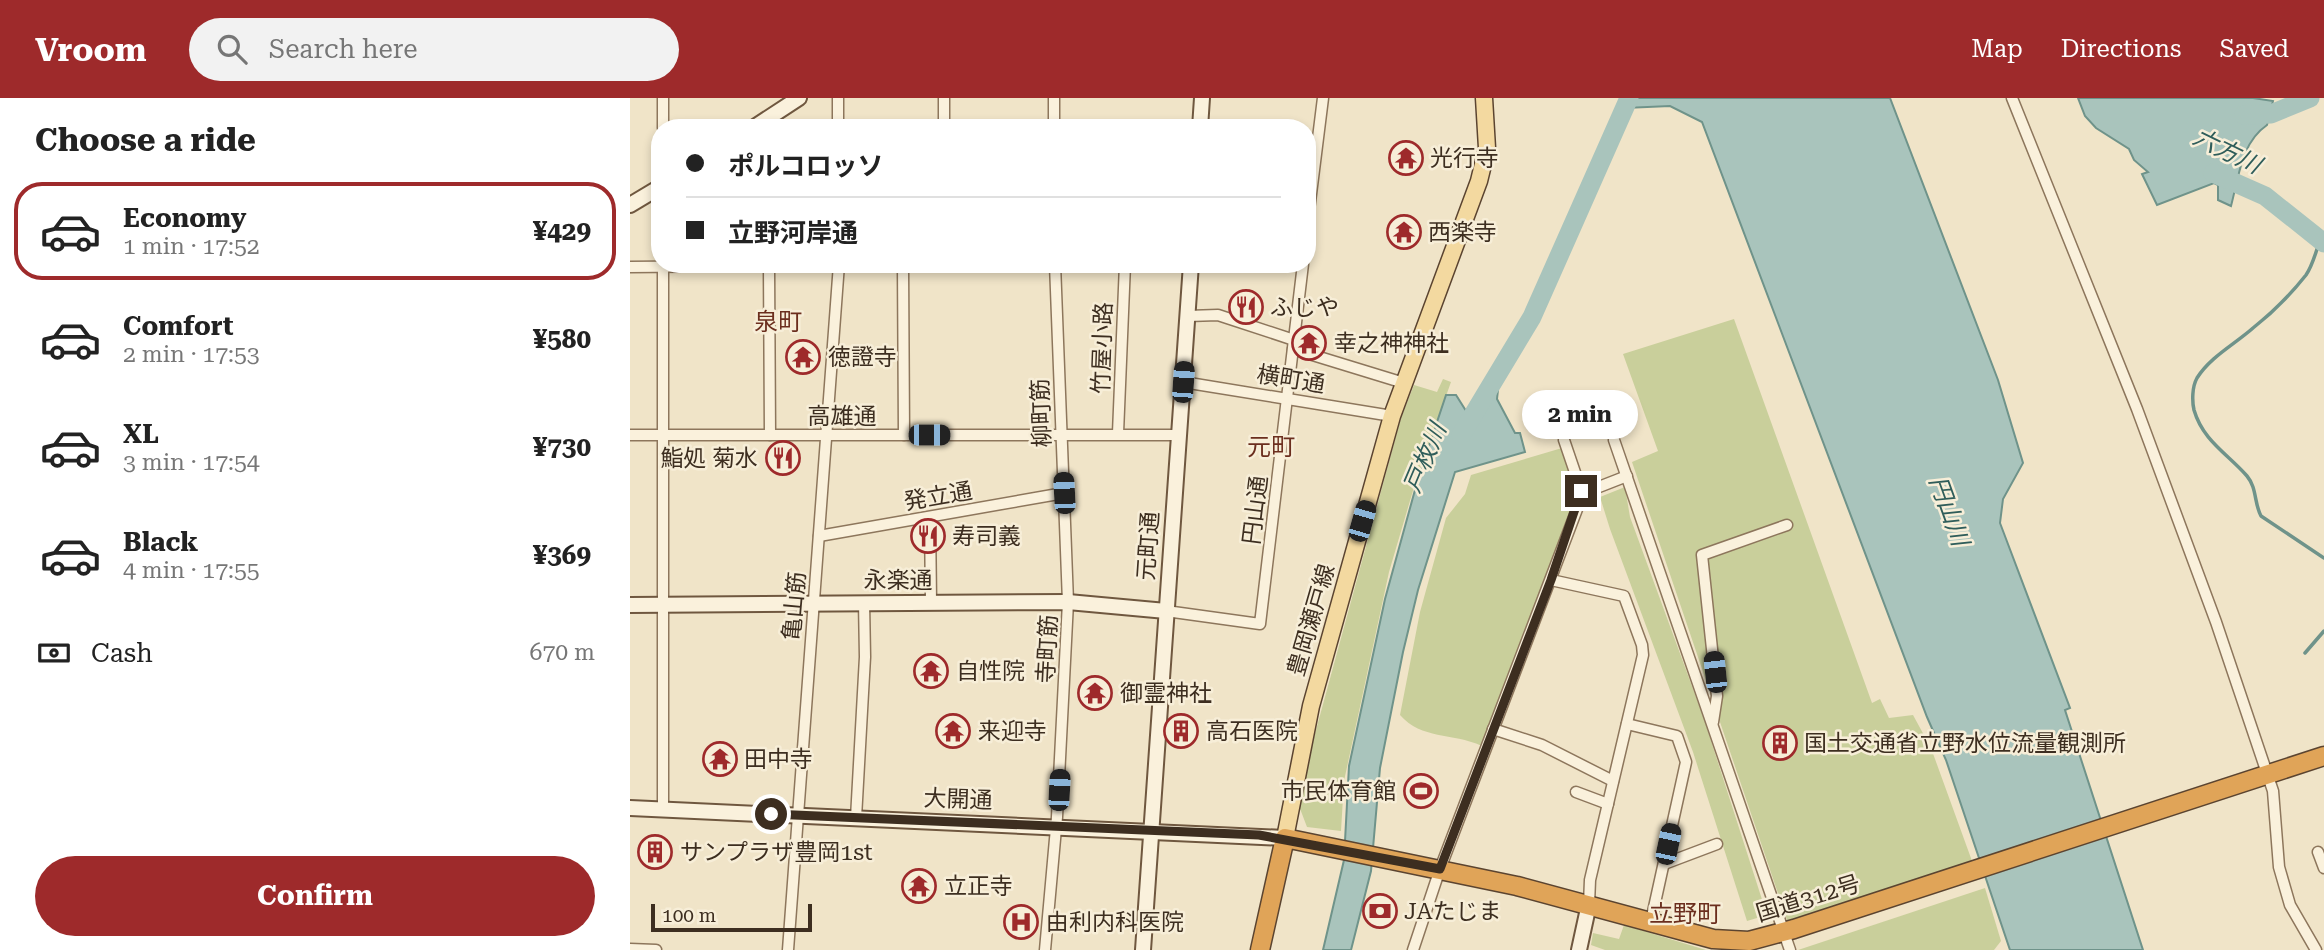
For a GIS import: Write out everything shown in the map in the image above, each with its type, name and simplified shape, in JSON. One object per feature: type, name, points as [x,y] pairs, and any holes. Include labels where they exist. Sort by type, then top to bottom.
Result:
[{"type":"highway","name":"国道312号","points":[[1285,838],[1440,869],[1589,904],[1731,942],[1765,938],[1789,931],[2324,756]]},
{"type":"highway","points":[[1260,950],[1285,838]]},
{"type":"main road","name":"豊岡瀬戸線","points":[[1285,838],[1311,706],[1392,416],[1479,181],[1487,148],[1483,98]]},
{"type":"street","points":[[663,98],[663,119]]},
{"type":"street","points":[[767,119],[799,98]]},
{"type":"street","points":[[838,98],[838,119]]},
{"type":"street","points":[[944,98],[944,119]]},
{"type":"street","points":[[1054,98],[1054,119]]},
{"type":"street","points":[[1201,119],[1202,98]]},
{"type":"street","points":[[1316,154],[1323,98]]},
{"type":"street","points":[[2012,98],[2137,409],[2216,622],[2262,777],[2273,791],[2279,867],[2290,905],[2316,950]]},
{"type":"street","points":[[630,205],[651,192]]},
{"type":"street","points":[[630,267],[651,266]]},
{"type":"street","points":[[663,273],[663,810]]},
{"type":"street","points":[[769,273],[770,435]]},
{"type":"street","name":"亀山筋","points":[[789,950],[838,273]]},
{"type":"street","points":[[903,273],[904,435]]},
{"type":"street","name":"柳町筋","points":[[1055,273],[1069,602]]},
{"type":"street","name":"竹屋小路","points":[[1118,433],[1125,273]]},
{"type":"street","name":"元町通","points":[[1143,950],[1190,273]]},
{"type":"street","name":"円山通","points":[[1166,611],[1260,624],[1302,273]]},
{"type":"street","points":[[1188,316],[1218,315],[1404,383]]},
{"type":"street","name":"横町通","points":[[1183,382],[1392,416]]},
{"type":"street","name":"高雄通","points":[[630,435],[1180,435]]},
{"type":"street","points":[[1413,950],[1440,869],[1551,580],[1581,494],[1564,440]]},
{"type":"street","points":[[1615,440],[1713,723],[1789,931],[1790,950]]},
{"type":"street","points":[[1581,494],[1627,476]]},
{"type":"street","name":"発立通","points":[[819,536],[1064,493]]},
{"type":"street","points":[[930,518],[931,603]]},
{"type":"street","points":[[1713,723],[1717,696],[1702,555],[1787,525]]},
{"type":"street","points":[[1551,580],[1626,599],[1643,648],[1590,880],[1589,904],[1579,950]]},
{"type":"street","name":"永楽通","points":[[630,605],[1069,602],[1166,611]]},
{"type":"street","name":"寺町筋","points":[[1045,950],[1056,826],[1069,602]]},
{"type":"street","points":[[856,818],[865,657],[864,603]]},
{"type":"street","points":[[1627,724],[1677,736],[1686,762],[1651,921]]},
{"type":"street","points":[[1493,729],[1542,745],[1614,782]]},
{"type":"street","points":[[1576,792],[1608,804]]},
{"type":"street","name":"大開通","points":[[630,808],[1285,838]]},
{"type":"street","points":[[1664,864],[1717,844]]},
{"type":"street","points":[[2318,852],[2324,868]]},
{"type":"street","points":[[630,949],[656,950]]},
{"type":"green space","points":[[1734,319],[1872,703],[1880,699],[1889,718],[1913,715],[1931,748],[1972,861],[1788,923],[1632,462],[1658,451],[1623,354]]},
{"type":"green space","points":[[1443,379],[1451,382],[1417,477],[1389,572],[1344,781],[1341,831],[1307,827],[1299,806],[1313,741],[1401,418],[1414,385],[1437,392]]},
{"type":"green space","points":[[1562,448],[1577,486],[1576,496],[1482,746],[1418,728],[1400,715],[1420,612],[1446,518],[1465,494],[1471,475]]},
{"type":"green space","points":[[1625,487],[1630,517],[1704,719],[1767,915],[1747,921],[1693,752],[1610,529],[1600,497]]},
{"type":"green space","points":[[1985,888],[2001,941],[1994,950],[1798,950]]},
{"type":"green space","points":[[1624,925],[1706,950],[1605,950],[1591,945],[1593,933],[1619,939]]},
{"type":"water","name":"円山川","points":[[1623,98],[1890,98],[1998,380],[2023,463],[2003,499],[2000,523],[2070,708],[2065,710],[2143,950],[2010,950],[1946,760],[1927,717],[1702,122],[1670,106],[1625,108]]},
{"type":"water","points":[[2078,98],[2253,98],[2273,101],[2267,125],[2258,132],[2246,151],[2231,206],[2218,200],[2218,185],[2214,183],[2157,205],[2142,174],[2148,172],[2134,160],[2129,149],[2096,128],[2085,116]]},
{"type":"water","points":[[1490,387],[1498,390],[1497,399],[1515,433],[1520,433],[1525,452],[1455,472],[1418,590],[1403,652],[1380,768],[1371,871],[1351,950],[1323,950],[1344,860],[1349,766],[1385,599],[1418,479],[1446,395],[1456,395],[1468,414],[1480,409]]},
{"type":"waterway","name":"戸枚川","points":[[1461,435],[1532,317],[1629,98]]},
{"type":"waterway","points":[[2244,115],[2271,114],[2310,98]]},
{"type":"waterway","name":"六方川","points":[[2213,173],[2265,196],[2324,243]]},
{"type":"waterway","points":[[2320,240],[2306,275],[2267,316],[2202,370],[2194,386],[2193,398],[2194,410],[2203,430],[2250,481],[2261,516],[2324,558]]},
{"type":"waterway","points":[[2305,653],[2324,631]]},
{"type":"place","name":"光行寺","points":[[1406,158]]},
{"type":"place","name":"西楽寺","points":[[1404,232]]},
{"type":"place","name":"ふじや","points":[[1246,307]]},
{"type":"place","name":"幸之神神社","points":[[1309,343]]},
{"type":"place","name":"徳證寺","points":[[803,357]]},
{"type":"place","name":"鮨処 菊水","points":[[783,458]]},
{"type":"place","name":"寿司義","points":[[928,536]]},
{"type":"place","name":"自性院","points":[[931,671]]},
{"type":"place","name":"御霊神社","points":[[1095,693]]},
{"type":"place","name":"来迎寺","points":[[953,731]]},
{"type":"place","name":"高石医院","points":[[1181,731]]},
{"type":"place","name":"国土交通省立野水位流量観測所","points":[[1780,743]]},
{"type":"place","name":"田中寺","points":[[720,759]]},
{"type":"place","name":"市民体育館","points":[[1421,791]]},
{"type":"place","name":"サンプラザ豊岡1st","points":[[655,852]]},
{"type":"place","name":"立正寺","points":[[919,886]]},
{"type":"place","name":"JAたじま","points":[[1380,911]]},
{"type":"place","name":"由利内科医院","points":[[1021,922]]},
{"type":"district","name":"泉町","points":[[778,322]]},
{"type":"district","name":"元町","points":[[1271,447]]},
{"type":"district","name":"立野町","points":[[1685,914]]},
{"type":"route","points":[[771,814],[1273,836],[1440,869],[1551,580],[1581,491]]}]
